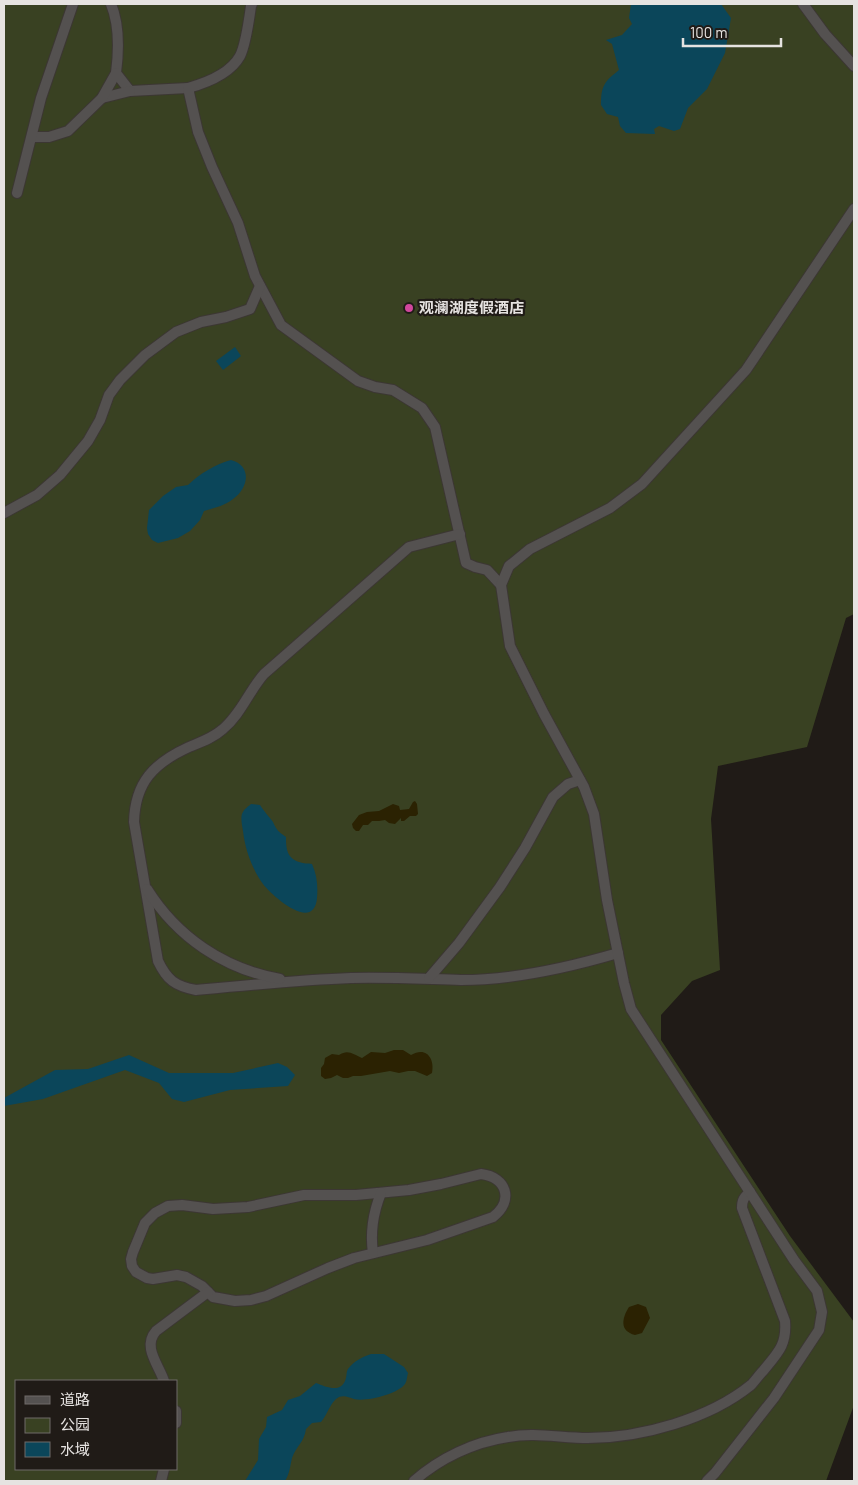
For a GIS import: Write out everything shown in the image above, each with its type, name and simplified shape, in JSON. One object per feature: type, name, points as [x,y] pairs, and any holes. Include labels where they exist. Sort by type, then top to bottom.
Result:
[{"type":"street","points":[[16,193],[41,98],[73,4]]},
{"type":"street","points":[[32,137],[49,137],[68,131],[102,98],[116,73],[119,50],[117,24],[111,4]]},
{"type":"street","points":[[102,98],[130,91],[188,88],[201,85],[230,69],[240,56],[252,4]]},
{"type":"street","points":[[803,4],[825,34],[854,66]]},
{"type":"street","points":[[116,73],[130,91]]},
{"type":"street","points":[[188,88],[198,132],[238,222],[255,276],[281,325],[358,380],[375,387],[393,390],[422,408],[435,427],[466,563],[487,570],[500,585],[510,646],[580,780],[594,814],[606,900],[631,1009],[794,1260],[817,1291],[822,1312],[820,1330],[774,1398],[715,1474],[706,1481]]},
{"type":"street","points":[[500,585],[509,566],[530,549],[610,508],[642,484],[746,370],[854,209]]},
{"type":"street","points":[[250,309],[260,286]]},
{"type":"street","points":[[4,514],[37,495],[60,475],[88,441],[100,420],[108,395],[145,355],[176,332],[201,322],[226,317],[250,309],[271,309]]},
{"type":"street","points":[[460,534],[409,547],[271,666],[257,682],[235,717],[220,731],[202,742],[173,754],[154,768],[141,788],[134,810],[135,834],[158,961],[172,982],[184,988],[196,990],[351,978],[461,980],[521,975],[560,968],[618,953]]},
{"type":"street","points":[[429,978],[464,937],[500,887],[521,855],[553,797],[563,788],[580,780]]},
{"type":"street","points":[[144,885],[174,924],[213,955],[247,970],[295,981]]},
{"type":"street","points":[[481,1174],[490,1175],[498,1179],[506,1195],[505,1204],[500,1212],[493,1217],[427,1240],[341,1263],[258,1299],[235,1301],[210,1295],[202,1286],[186,1277],[177,1275],[153,1279],[141,1276],[132,1266],[133,1252],[145,1223],[155,1212],[168,1206],[213,1209],[236,1208],[260,1205],[304,1195],[381,1193],[425,1187],[481,1174]]},
{"type":"street","points":[[414,1481],[441,1461],[467,1448],[480,1444],[501,1438],[523,1435],[590,1438],[641,1432],[691,1418],[722,1403],[752,1384],[778,1354],[786,1332],[785,1321],[742,1208],[745,1196],[750,1192]]},
{"type":"street","points":[[373,1253],[373,1218],[381,1193]]},
{"type":"street","points":[[164,1380],[150,1349],[151,1337],[156,1331],[210,1295]]},
{"type":"street","points":[[171,1380],[157,1348],[157,1340],[210,1295]]},
{"type":"green space","points":[[4,4],[854,4],[854,614],[846,618],[807,747],[718,766],[711,819],[720,970],[692,981],[661,1015],[661,1040],[790,1236],[854,1322],[854,1405],[826,1481],[4,1481]]},
{"type":"sand","points":[[415,801],[418,814],[416,816],[410,816],[404,821],[401,821],[401,818],[395,824],[385,820],[372,821],[368,825],[363,825],[359,831],[353,828],[352,824],[359,815],[379,811],[393,804],[399,806],[400,810],[409,809]]},
{"type":"sand","points":[[403,1050],[411,1055],[421,1052],[425,1053],[431,1058],[432,1073],[427,1076],[415,1071],[399,1073],[390,1071],[348,1078],[337,1075],[325,1079],[321,1076],[321,1068],[325,1058],[332,1054],[339,1055],[348,1052],[362,1058],[371,1052],[385,1053]]},
{"type":"sand","points":[[638,1304],[646,1307],[650,1318],[642,1333],[635,1335],[626,1330],[623,1324],[629,1307]]},
{"type":"water","points":[[631,4],[721,4],[731,18],[725,53],[707,89],[688,108],[680,129],[674,131],[659,126],[654,129],[655,134],[626,133],[620,126],[618,117],[607,114],[601,105],[604,85],[619,70],[612,44],[606,40],[622,35],[632,24],[629,18]]},
{"type":"water","points":[[235,347],[241,356],[223,370],[216,361]]},
{"type":"water","points":[[231,460],[243,467],[245,472],[245,484],[238,495],[219,507],[204,511],[200,520],[190,531],[178,538],[158,543],[152,540],[147,528],[149,510],[163,496],[176,487],[188,485],[208,470]]},
{"type":"water","points":[[251,804],[260,805],[279,832],[286,837],[287,849],[292,858],[301,863],[312,864],[317,881],[317,898],[314,908],[309,912],[292,909],[283,903],[263,884],[252,865],[247,852],[242,821],[244,811]]},
{"type":"water","points":[[129,1055],[169,1073],[233,1073],[278,1063],[287,1067],[295,1075],[288,1086],[230,1090],[184,1102],[172,1099],[159,1083],[125,1070],[43,1099],[4,1106],[4,1098],[55,1070],[88,1069]]},
{"type":"water","points":[[384,1354],[404,1367],[408,1373],[405,1384],[396,1391],[374,1398],[359,1400],[345,1396],[338,1397],[321,1422],[312,1423],[306,1429],[304,1438],[292,1458],[285,1481],[245,1481],[258,1460],[259,1439],[266,1427],[267,1417],[282,1410],[288,1400],[300,1396],[316,1383],[332,1388],[340,1387],[345,1381],[347,1370],[350,1366],[364,1356]]},
{"type":"place","name":"观澜湖度假酒店","points":[[409,308]]}]
